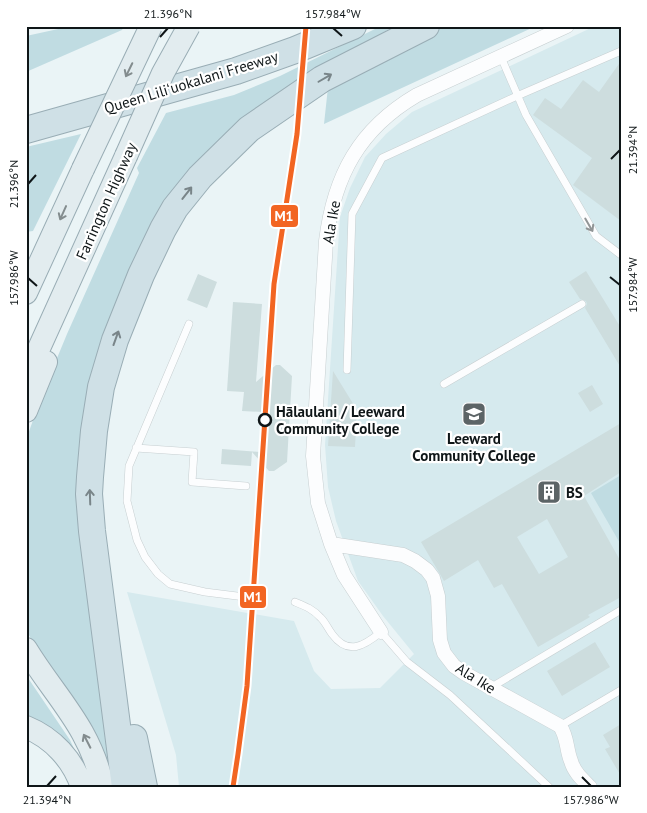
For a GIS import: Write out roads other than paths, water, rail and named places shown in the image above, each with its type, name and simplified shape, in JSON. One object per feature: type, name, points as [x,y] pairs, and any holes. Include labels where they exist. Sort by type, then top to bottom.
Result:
[{"type":"highway","name":"Queen Liliʻuokalani Freeway","points":[[26,130],[236,71],[295,50],[352,26]]},
{"type":"highway","points":[[125,787],[89,494],[94,432],[101,387],[115,340],[163,229],[175,208],[200,177],[249,129],[322,79],[426,26]]},
{"type":"highway","points":[[26,119],[236,71]]},
{"type":"highway","points":[[94,546],[144,787]]},
{"type":"main road","points":[[26,293],[151,26]]},
{"type":"main road","name":"Farrington Highway","points":[[26,377],[163,73],[189,26]]},
{"type":"main road","points":[[26,411],[60,329],[113,186]]},
{"type":"main road","points":[[26,649],[83,732],[94,754],[103,787]]},
{"type":"main road","points":[[26,727],[46,738],[59,749],[69,761],[82,787]]},
{"type":"street","name":"Ala Ike","points":[[381,632],[344,575],[332,544],[318,503],[313,456],[326,241],[330,213],[337,189],[351,158],[370,132],[398,106],[567,26]]},
{"type":"street","name":"Ala Ike","points":[[332,544],[402,555],[415,561],[427,570],[433,578],[438,596],[440,640],[444,653],[454,666],[560,726]]},
{"type":"street","points":[[560,726],[566,735],[574,770],[590,787]]},
{"type":"lane","points":[[347,370],[352,214],[382,158],[621,51]]},
{"type":"lane","points":[[501,57],[526,115],[596,236],[621,255]]},
{"type":"lane","points":[[444,384],[582,304]]},
{"type":"lane","points":[[189,324],[128,466],[127,501],[137,540],[145,557],[158,574],[170,584],[205,592],[245,597]]},
{"type":"lane","points":[[136,448],[194,452],[192,482],[246,486]]},
{"type":"lane","points":[[295,602],[311,608],[322,619],[332,635],[341,644],[351,648],[366,644],[381,632]]},
{"type":"lane","points":[[490,688],[621,610]]},
{"type":"lane","name":"Ala Ike","points":[[381,632],[407,662],[450,695],[549,787]]},
{"type":"lane","points":[[560,726],[621,690]]},
{"type":"place","name":"Leeward Community College","points":[[474,414]]},
{"type":"place","name":"Hālaulani / Leeward Community College","points":[[265,420]]},
{"type":"place","name":"BS","points":[[549,492]]}]
